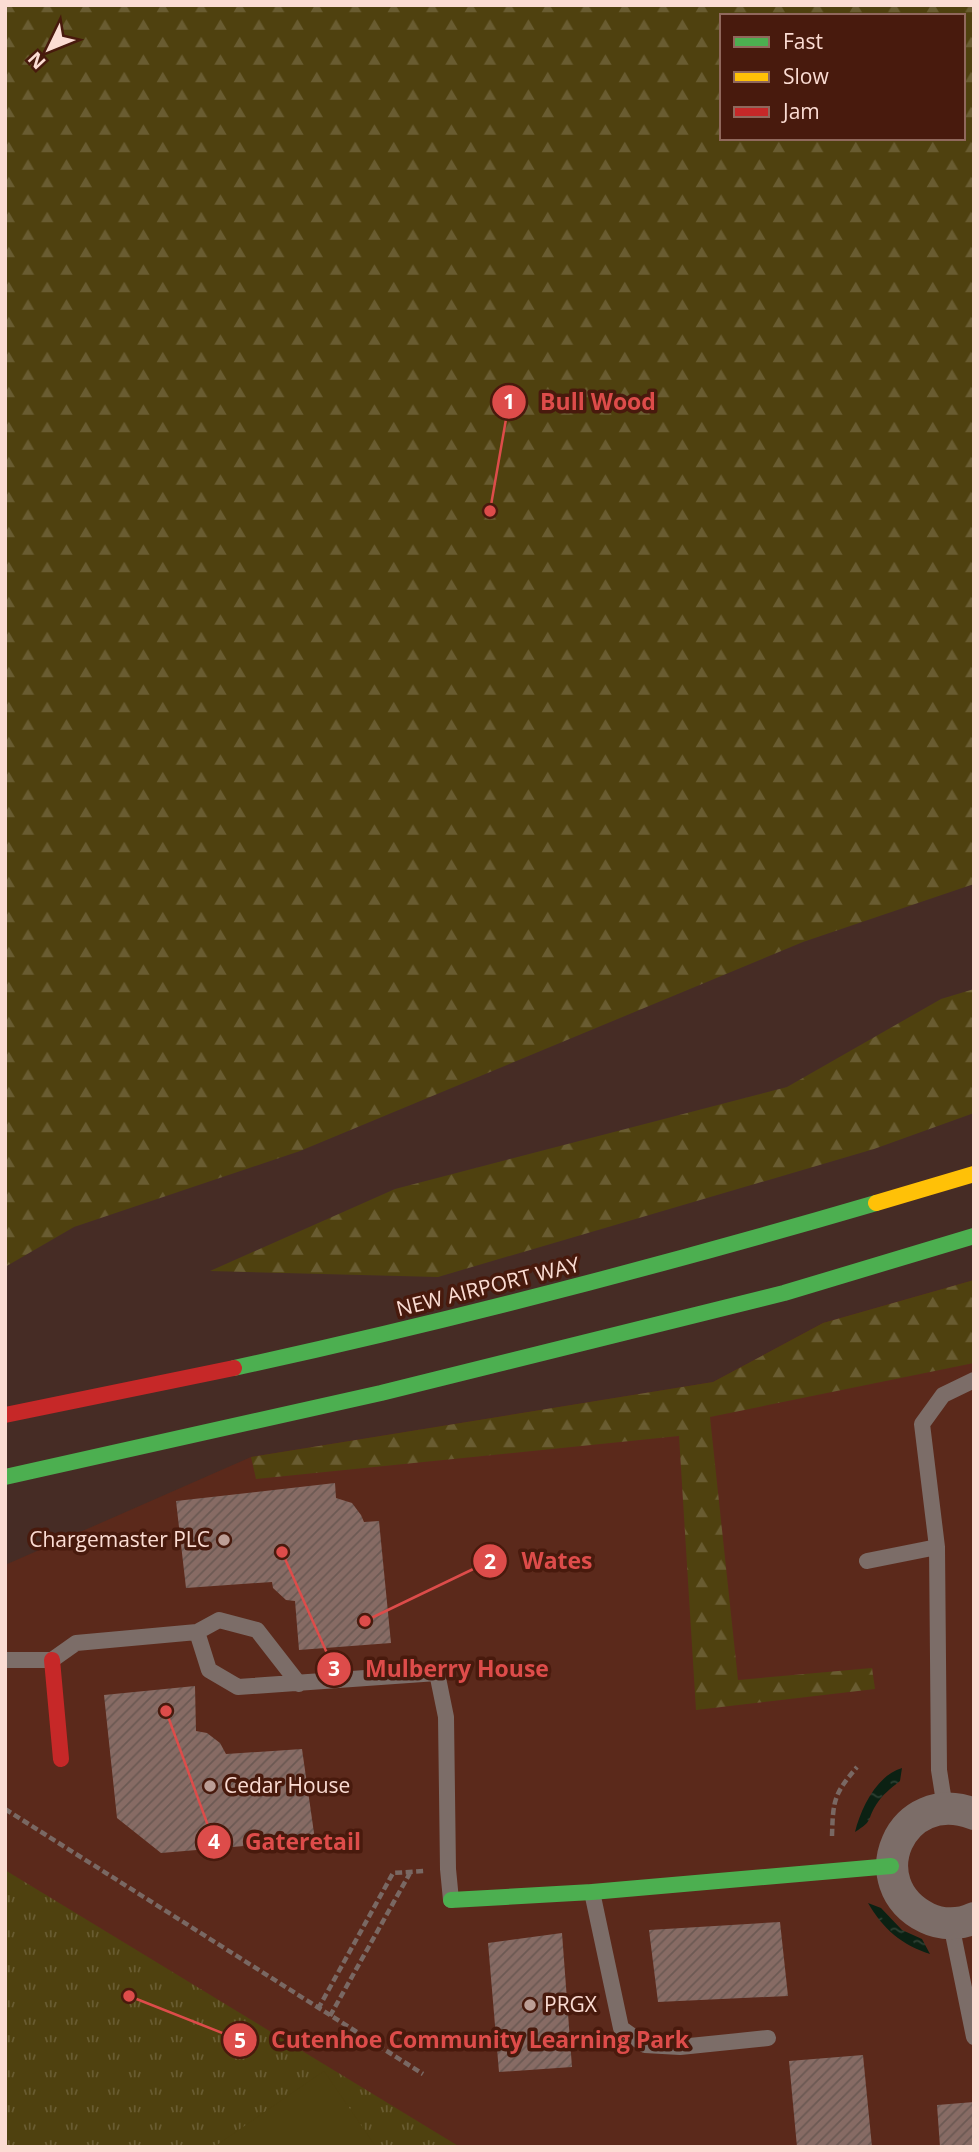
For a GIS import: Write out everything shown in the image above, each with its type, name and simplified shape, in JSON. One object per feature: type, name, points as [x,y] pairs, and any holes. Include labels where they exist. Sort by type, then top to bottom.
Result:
[{"type":"main road","name":"NEW AIRPORT WAY","points":[[5,1415],[329,1347],[565,1290],[788,1229],[974,1174]]},
{"type":"main road","points":[[5,1477],[448,1376],[784,1293],[974,1236]]},
{"type":"main road","points":[[52,1660],[61,1759]]},
{"type":"main road","points":[[452,1900],[592,1892],[891,1866]]},
{"type":"street","points":[[959,1811],[928,1812],[913,1820],[901,1833],[891,1866],[894,1884],[903,1900],[916,1913],[932,1921],[962,1921]]},
{"type":"lane","points":[[959,1811],[939,1770],[937,1547],[922,1424],[943,1395],[974,1380]]},
{"type":"lane","points":[[867,1561],[937,1547]]},
{"type":"lane","points":[[5,1660],[52,1660],[76,1643],[197,1632],[219,1620],[257,1630],[299,1684]]},
{"type":"lane","points":[[197,1632],[209,1670],[238,1687],[437,1673],[446,1717],[448,1869],[452,1900]]},
{"type":"lane","points":[[592,1892],[621,2028],[645,2045],[680,2047],[768,2038]]},
{"type":"lane","points":[[962,1921],[974,2037]]},
{"type":"path","points":[[839,1839],[832,1840],[833,1804],[841,1787],[857,1767]]},
{"type":"path","points":[[5,1808],[423,2074]]},
{"type":"path","points":[[318,2009],[393,1873],[410,1872],[330,2016]]},
{"type":"shaded area","points":[[974,1280],[974,2147],[5,2147],[5,1565],[251,1457],[713,1382],[823,1323]]},
{"type":"green space","points":[[5,5],[974,5],[974,884],[803,942],[300,1151],[74,1227],[5,1267]]},
{"type":"green space","points":[[974,989],[974,1113],[874,1149],[438,1277],[210,1271],[395,1189],[787,1087],[941,999]]},
{"type":"green space","points":[[974,1280],[974,1363],[710,1417],[738,1680],[872,1668],[875,1689],[696,1710],[679,1436],[256,1479],[251,1457],[713,1382],[823,1323]]},
{"type":"green space","points":[[5,1870],[460,2147],[5,2147]]},
{"type":"green space","points":[[324,2071],[376,2147],[214,2147]]},
{"type":"water","points":[[902,1768],[900,1781],[881,1798],[867,1822],[855,1832],[871,1794],[885,1778]]},
{"type":"water","points":[[868,1903],[881,1908],[902,1930],[922,1939],[930,1954],[894,1935]]},
{"type":"building","points":[[335,1483],[336,1498],[352,1503],[364,1522],[379,1521],[391,1643],[299,1650],[295,1601],[286,1600],[273,1588],[272,1582],[186,1588],[176,1501]]},
{"type":"building","name":"Cedar House","points":[[195,1686],[196,1731],[207,1733],[220,1743],[226,1754],[302,1749],[315,1840],[161,1853],[117,1818],[104,1695]]},
{"type":"building","points":[[780,1922],[788,1996],[658,2002],[649,1930]]},
{"type":"building","name":"PRGX","points":[[562,1933],[572,2067],[499,2072],[488,1943]]},
{"type":"building","points":[[863,2055],[872,2147],[797,2147],[789,2061]]},
{"type":"building","points":[[974,2102],[974,2147],[940,2147],[937,2105]]},
{"type":"traffic: fast","points":[[234,1368],[556,1291],[876,1203]]},
{"type":"traffic: fast","points":[[5,1477],[381,1393],[784,1293],[974,1236]]},
{"type":"traffic: fast","points":[[451,1900],[592,1892],[891,1866]]},
{"type":"traffic: slow","points":[[876,1203],[974,1174]]},
{"type":"traffic: jam","points":[[5,1415],[234,1368]]},
{"type":"traffic: jam","points":[[52,1660],[61,1759]]},
{"type":"place","name":"Bull Wood","points":[[490,511]]},
{"type":"place","name":"Chargemaster PLC","points":[[224,1540]]},
{"type":"place","name":"Mulberry House","points":[[282,1552]]},
{"type":"place","name":"Wates","points":[[365,1621]]},
{"type":"place","name":"Gateretail","points":[[166,1711]]},
{"type":"place","name":"Cedar House","points":[[210,1786]]},
{"type":"place","name":"Cutenhoe Community Learning Park","points":[[129,1996]]},
{"type":"place","name":"PRGX","points":[[530,2005]]}]
